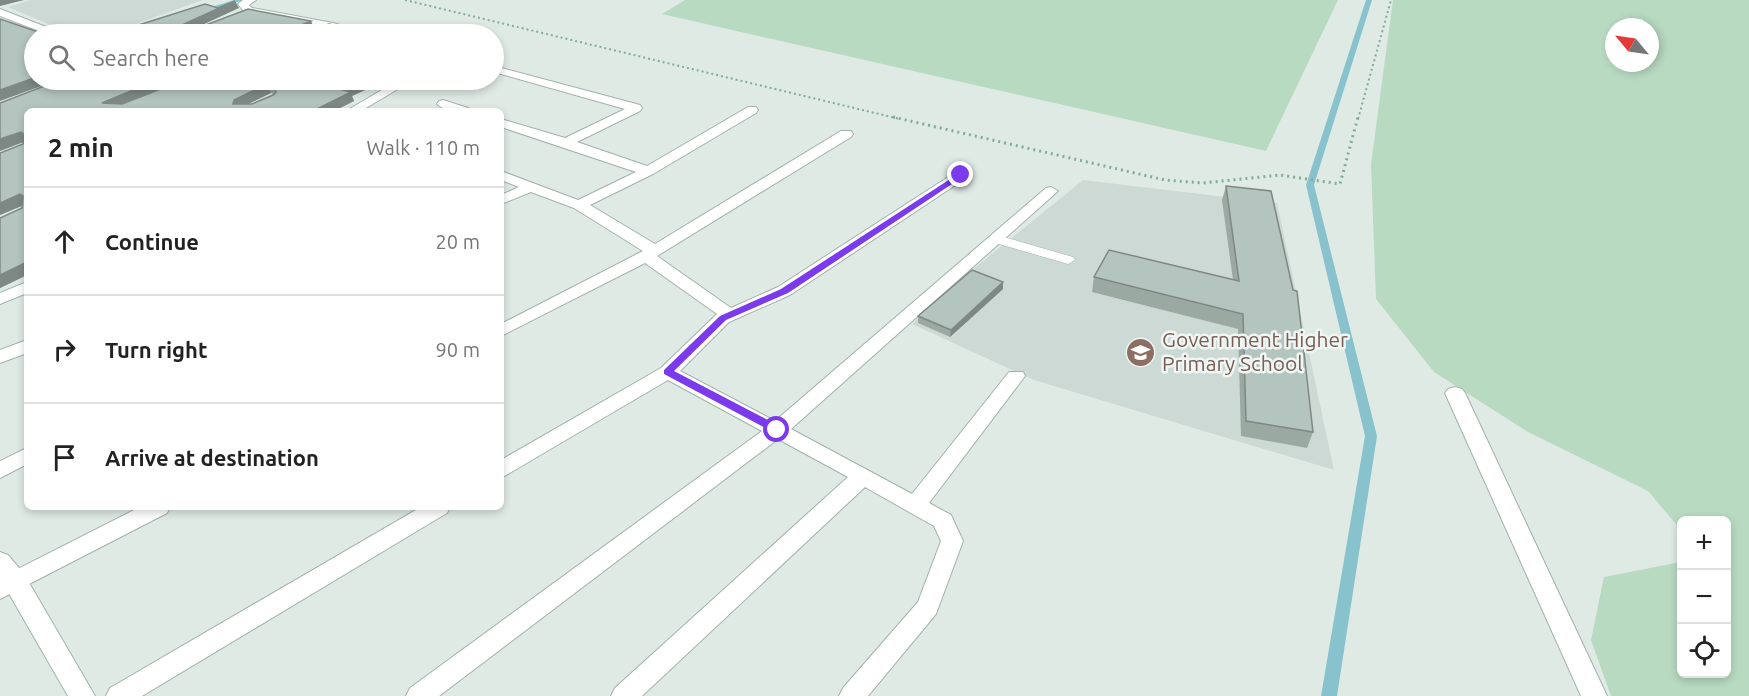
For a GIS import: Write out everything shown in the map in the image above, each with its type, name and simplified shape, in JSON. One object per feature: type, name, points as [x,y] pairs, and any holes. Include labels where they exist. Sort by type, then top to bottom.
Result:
[{"type":"street","points":[[248,9],[323,24]]},
{"type":"street","points":[[0,12],[30,24]]},
{"type":"street","points":[[504,72],[636,108],[566,143]]},
{"type":"street","points":[[357,108],[389,90]]},
{"type":"street","points":[[443,104],[455,108]]},
{"type":"street","points":[[579,205],[648,171],[752,110]]},
{"type":"street","points":[[504,124],[648,171]]},
{"type":"street","points":[[504,329],[651,254],[846,134]]},
{"type":"street","points":[[504,468],[668,372],[723,318],[784,291],[961,175]]},
{"type":"street","points":[[504,176],[579,205],[651,254],[730,315]]},
{"type":"street","points":[[504,199],[530,187]]},
{"type":"street","points":[[419,696],[777,430],[1051,191]]},
{"type":"street","points":[[0,299],[24,288]]},
{"type":"street","points":[[0,357],[24,347]]},
{"type":"street","points":[[668,372],[943,521],[952,541],[928,607],[852,696]]},
{"type":"street","points":[[915,506],[1016,376]]},
{"type":"street","points":[[1455,393],[1594,696]]},
{"type":"street","points":[[0,470],[24,457]]},
{"type":"street","points":[[624,696],[863,476]]},
{"type":"street","points":[[8,585],[153,510]]},
{"type":"street","points":[[119,696],[434,510]]},
{"type":"street","points":[[0,561],[8,585],[82,696]]},
{"type":"lane","points":[[997,239],[1068,260]]},
{"type":"path","points":[[405,0],[1165,180],[1203,183],[1280,175],[1340,184],[1390,0]]},
{"type":"shaded area","points":[[31,0],[203,0],[135,24],[48,24],[8,7]]},
{"type":"shaded area","name":"Government Higher Primary School","points":[[1083,180],[1277,203],[1334,470],[1034,380],[912,324],[971,271]]},
{"type":"green space","points":[[685,0],[1338,0],[1266,151],[662,14]]},
{"type":"green space","points":[[1393,0],[1749,0],[1749,696],[1611,696],[1591,640],[1604,577],[1677,563],[1677,678],[1731,678],[1731,516],[1677,516],[1677,525],[1648,491],[1528,432],[1434,372],[1376,299],[1371,164]]},
{"type":"building","points":[[235,1],[184,24],[142,24],[205,4],[218,8]]},
{"type":"building","points":[[248,9],[311,21],[304,24],[209,24]]},
{"type":"building","points":[[0,19],[24,27],[24,82],[0,90]]},
{"type":"building","points":[[34,90],[133,90],[102,103],[122,104],[158,90],[255,90],[234,100],[233,104],[252,104],[273,95],[275,90],[351,92],[319,108],[24,108],[24,134],[21,132],[0,139],[0,103]]},
{"type":"building","points":[[24,134],[24,263],[0,275],[0,218],[22,208],[23,196],[20,194],[0,203],[0,153],[23,144]]},
{"type":"building","points":[[1226,186],[1271,191],[1293,290],[1297,291],[1313,432],[1246,421],[1243,314],[1094,277],[1109,250],[1239,281]]},
{"type":"building","points":[[972,270],[1003,282],[951,330],[918,316]]},
{"type":"waterway","points":[[202,11],[241,0]]},
{"type":"waterway","points":[[1329,696],[1371,436],[1310,185],[1369,0]]},
{"type":"place","name":"Government Higher Primary School","points":[[1141,352]]},
{"type":"route","points":[[777,430],[668,372],[723,318],[784,291],[961,175]]}]
